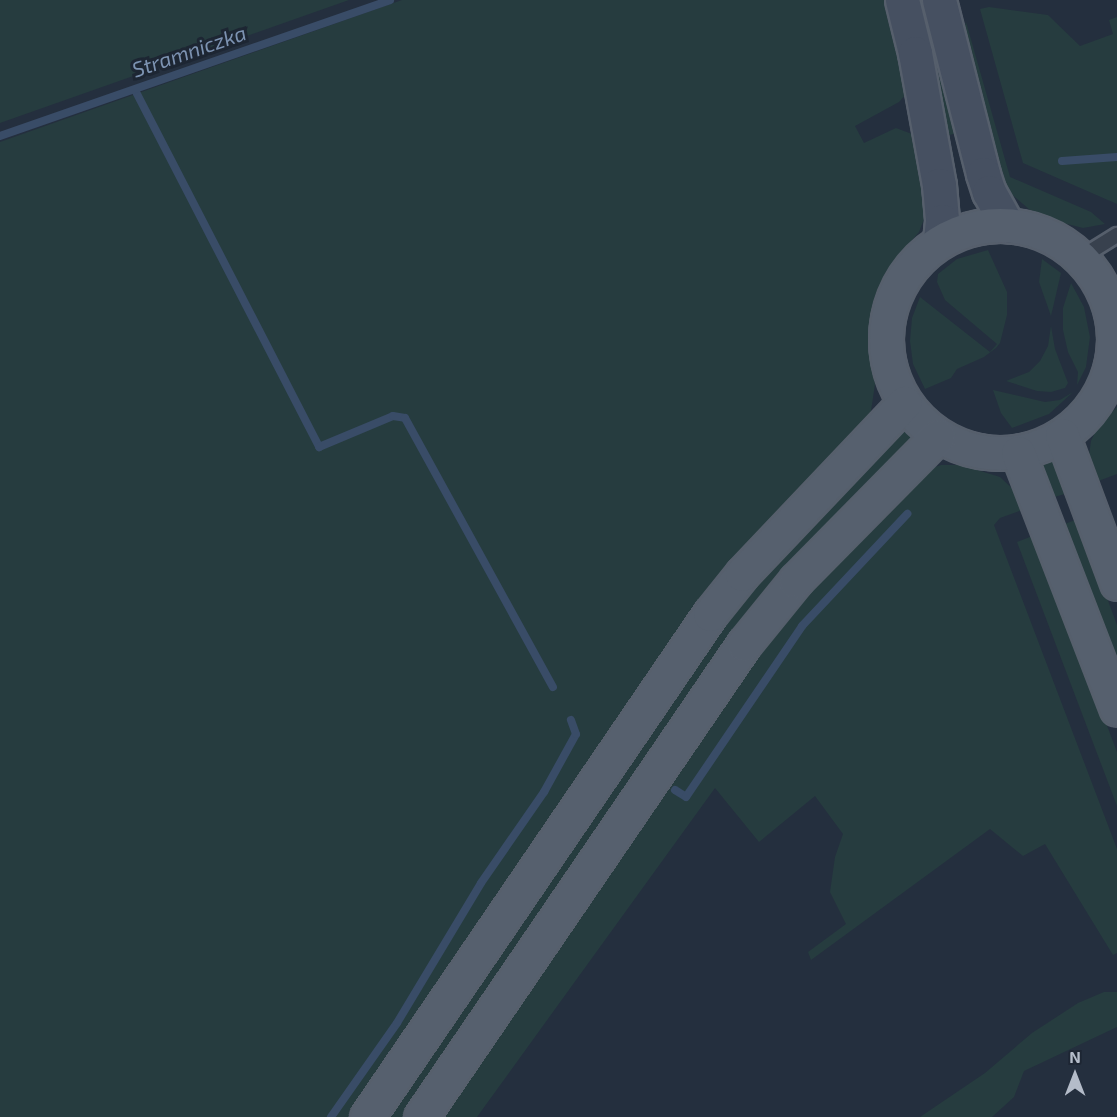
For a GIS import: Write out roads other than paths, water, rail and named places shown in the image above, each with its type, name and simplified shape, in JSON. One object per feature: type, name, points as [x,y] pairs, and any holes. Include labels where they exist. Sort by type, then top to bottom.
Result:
[{"type":"main road","points":[[902,0],[915,53],[939,185],[942,221],[940,241]]},
{"type":"main road","points":[[939,0],[982,174],[1007,225]]},
{"type":"main road","points":[[1007,225],[1050,236],[1080,258],[1112,297],[1113,374],[1091,408],[1062,435],[1041,446],[1018,453],[997,454],[976,452],[956,446],[925,427],[904,403],[887,363],[886,320],[901,280],[914,263],[940,241],[972,228],[1007,225]]},
{"type":"main road","points":[[367,1117],[710,614],[742,574],[904,403]]},
{"type":"main road","points":[[1062,435],[1117,583]]},
{"type":"main road","points":[[422,1117],[744,644],[796,580],[938,436]]},
{"type":"main road","points":[[1018,453],[1117,709]]},
{"type":"lane","points":[[1080,258],[1117,235]]},
{"type":"waterway","name":"Stramniczka","points":[[0,136],[390,0]]},
{"type":"waterway","points":[[135,90],[319,447],[393,416],[405,418],[553,687]]},
{"type":"waterway","points":[[1062,161],[1117,157]]},
{"type":"waterway","points":[[675,790],[686,797],[802,626],[907,514]]},
{"type":"waterway","points":[[331,1117],[397,1023],[481,883],[544,792],[576,734],[571,720]]}]
